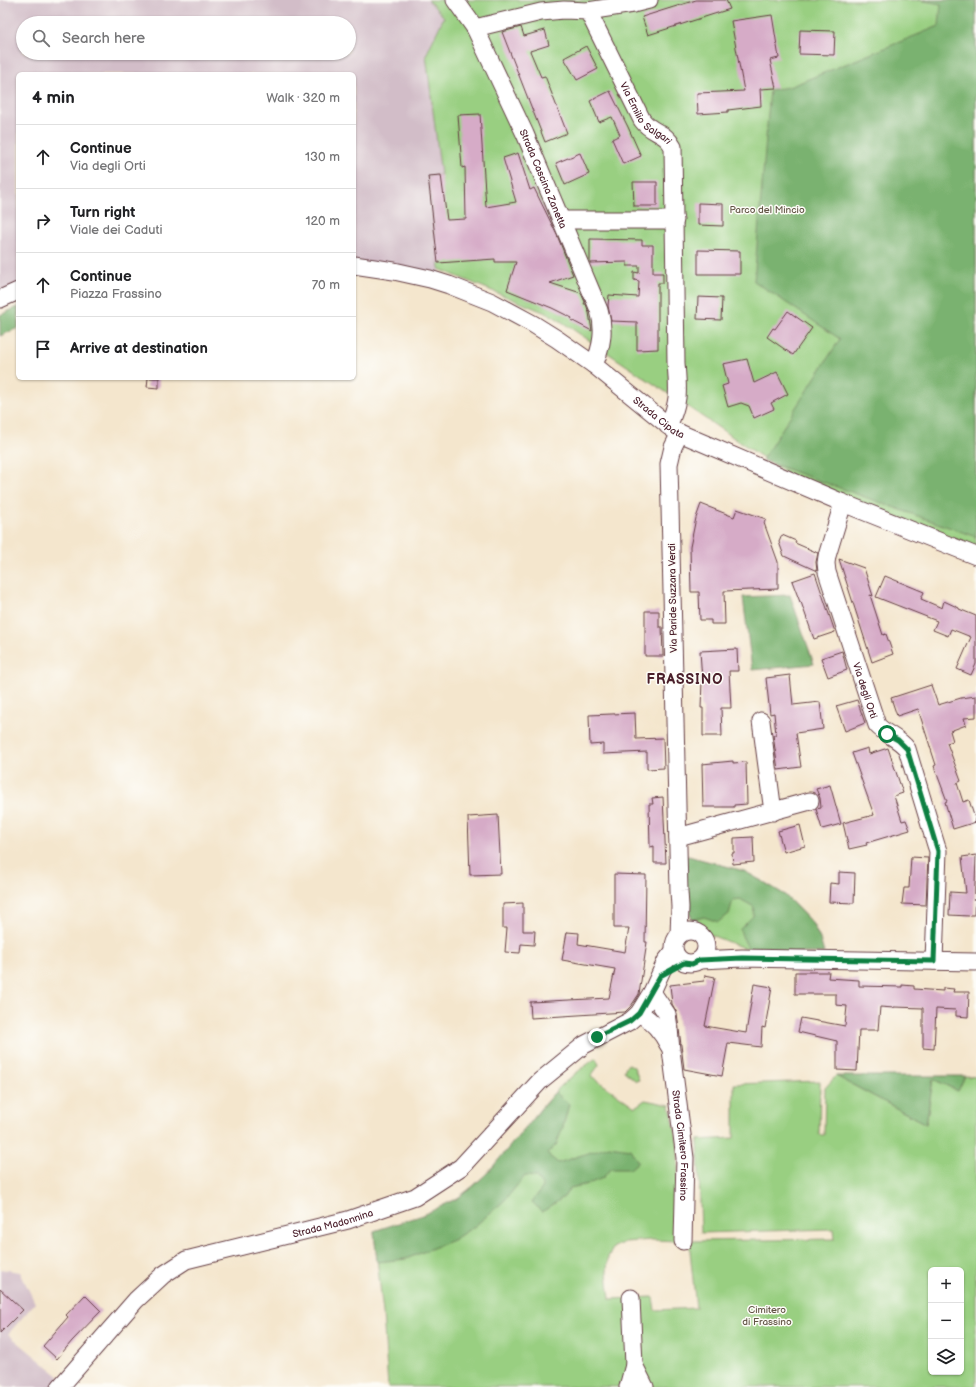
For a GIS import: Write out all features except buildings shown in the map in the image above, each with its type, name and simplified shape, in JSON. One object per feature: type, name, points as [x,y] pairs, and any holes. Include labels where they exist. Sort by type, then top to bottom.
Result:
[{"type":"street","name":"Strada Cascina Zanetta","points":[[455,0],[475,28],[525,134],[599,310],[602,321],[602,340],[600,351],[594,366]]},
{"type":"street","points":[[475,28],[541,12],[564,10],[588,11],[634,4],[649,0]]},
{"type":"street","name":"Via Emilio Salgari","points":[[588,11],[642,120],[649,128],[666,137],[672,148],[676,363],[678,390],[677,403],[674,413],[674,430]]},
{"type":"street","points":[[561,220],[674,220]]},
{"type":"street","name":"Strada Cipata","points":[[356,265],[419,276],[474,294],[533,324],[557,339],[594,366],[674,430],[843,503],[976,556]]},
{"type":"street","points":[[0,299],[16,291]]},
{"type":"street","name":"Via Paride Suzzara Verdi","points":[[674,430],[673,448],[669,464],[679,891],[680,907],[692,935]]},
{"type":"street","name":"Via degli Orti","points":[[843,503],[827,556],[827,572],[877,725],[882,731],[898,740],[907,749],[938,851],[934,961]]},
{"type":"street","points":[[761,722],[773,812]]},
{"type":"street","points":[[678,837],[810,802]]},
{"type":"street","points":[[686,958],[675,940],[692,935],[742,958]]},
{"type":"street","points":[[686,958],[706,951],[706,943],[692,935]]},
{"type":"street","points":[[639,1013],[652,992],[666,961],[686,958],[742,958],[976,962]]},
{"type":"street","name":"Strada Cimitero Frassino","points":[[652,992],[667,1014],[685,1158],[683,1241]]},
{"type":"street","name":"Strada Cimitero Frassino","points":[[639,1013],[649,1019],[663,1034],[671,1050]]},
{"type":"street","name":"Strada Madonnina","points":[[60,1387],[136,1300],[163,1275],[186,1260],[348,1220],[415,1197],[461,1167],[540,1081],[584,1045],[630,1021],[639,1013]]},
{"type":"street","points":[[628,1387],[634,1365],[631,1298]]},
{"type":"street","points":[[634,1365],[645,1387]]},
{"type":"shaded area","points":[[0,0],[428,0],[444,17],[426,55],[441,175],[428,176],[440,274],[356,262],[356,72],[16,72],[16,285],[0,292]]},
{"type":"shaded area","points":[[0,1269],[20,1272],[35,1303],[8,1334],[61,1378],[53,1387],[4,1387],[0,1384]]},
{"type":"green space","name":"Parco del Mincio","points":[[428,0],[976,0],[976,556],[808,488],[553,316],[439,269],[428,176],[441,175],[426,55],[444,17]]},
{"type":"green space","points":[[919,0],[976,0],[976,537],[762,460],[840,339],[754,281],[770,90],[789,87],[939,26],[941,4]]},
{"type":"green space","points":[[16,308],[16,329],[0,336],[0,315]]},
{"type":"green space","points":[[790,595],[814,664],[752,670],[743,597]]},
{"type":"green space","points":[[688,856],[744,871],[785,895],[812,923],[820,939],[778,953],[741,947],[708,934],[692,920],[689,910]]},
{"type":"green space","points":[[688,856],[744,871],[785,895],[812,923],[820,939],[824,953],[778,953],[748,948],[740,929],[753,916],[754,907],[740,899],[733,900],[729,914],[718,922],[704,917],[692,920],[685,892],[685,857]]},
{"type":"green space","name":"Cimitero di Frassino","points":[[596,1058],[599,1065],[591,1076],[635,1107],[645,1100],[670,1105],[678,1144],[678,1241],[652,1240],[625,1242],[614,1247],[608,1257],[607,1272],[610,1299],[653,1297],[655,1310],[696,1308],[689,1241],[835,1239],[834,1229],[701,1233],[698,1140],[734,1138],[734,1084],[820,1081],[819,1135],[824,1135],[825,1088],[836,1076],[926,1124],[933,1079],[958,1091],[965,1076],[976,1077],[976,1387],[388,1387],[383,1313],[374,1231],[429,1213],[459,1197],[486,1174],[509,1148],[542,1106],[569,1079]]},
{"type":"green space","points":[[629,1064],[634,1067],[639,1080],[636,1081],[624,1071],[626,1066]]},
{"type":"green space","points":[[836,1076],[965,1076],[958,1091],[933,1079],[926,1124]]},
{"type":"green space","points":[[555,1092],[569,1104],[563,1127],[556,1145],[547,1154],[558,1163],[609,1146],[630,1149],[638,1162],[630,1169],[610,1169],[603,1178],[588,1184],[570,1188],[564,1197],[542,1212],[532,1202],[543,1187],[536,1177],[525,1176],[504,1201],[475,1226],[453,1240],[406,1259],[377,1262],[374,1231],[423,1215],[458,1198],[475,1185],[490,1170]]},
{"type":"district","name":"FRASSINO","points":[[685,679]]},
{"type":"route","points":[[597,1037],[630,1021],[639,1013],[660,976],[684,963],[692,964],[700,960],[742,958],[934,961],[938,851],[907,749],[898,740],[887,734]]}]
